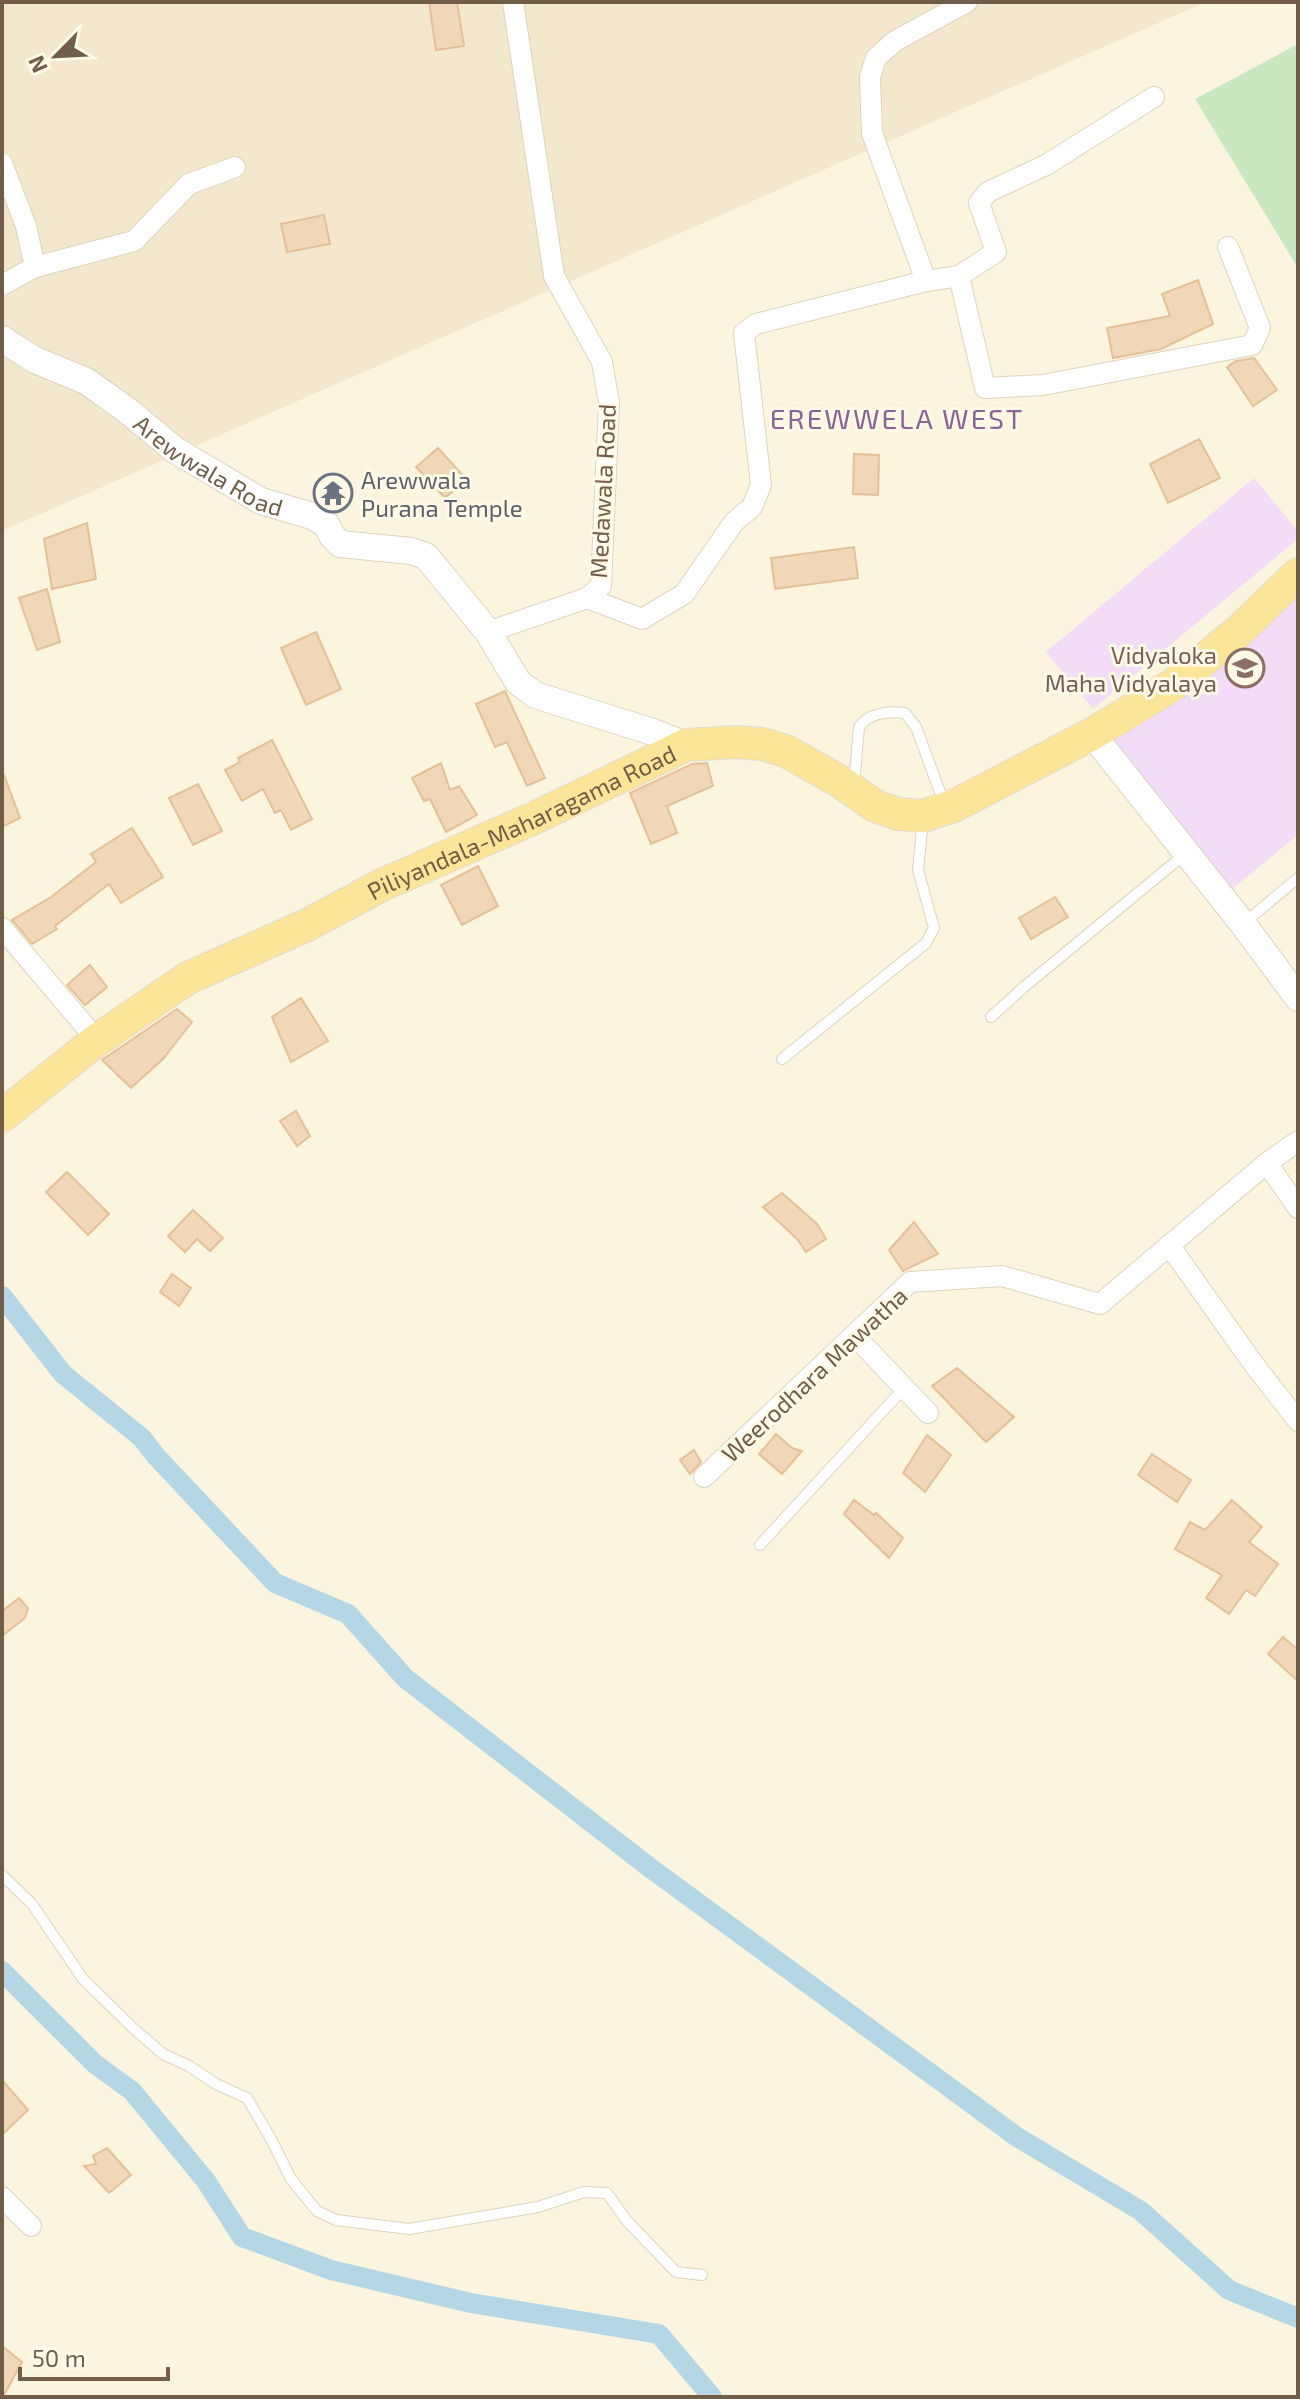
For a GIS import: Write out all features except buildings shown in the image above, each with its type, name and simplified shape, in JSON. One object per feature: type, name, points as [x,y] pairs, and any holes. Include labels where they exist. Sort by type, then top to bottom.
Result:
[{"type":"main road","points":[[935,812],[993,787],[1092,734],[1173,685],[1239,631],[1298,574]]},
{"type":"main road","name":"Piliyandala-Maharagama Road","points":[[2,1116],[97,1040],[188,978],[307,925],[382,885],[532,819],[686,745],[762,744],[786,751],[884,811],[935,812]]},
{"type":"street","name":"Medawala Road","points":[[488,632],[587,598],[601,586],[609,403],[602,362],[554,276],[513,2]]},
{"type":"street","points":[[926,281],[872,133],[870,77],[876,58],[895,41],[967,2]]},
{"type":"street","points":[[587,598],[642,619],[684,594],[734,522],[752,507],[761,485],[744,333],[756,324],[926,281],[959,276],[996,252],[979,203],[988,192],[1046,165],[1154,97]]},
{"type":"street","points":[[2,163],[26,226],[35,267]]},
{"type":"street","points":[[2,285],[35,267],[134,241],[189,184],[235,167]]},
{"type":"street","points":[[959,276],[985,388],[1043,385],[1252,345],[1260,328],[1228,247]]},
{"type":"street","name":"Arewwala Road","points":[[2,339],[35,360],[86,381],[175,450],[261,501],[312,516],[326,524],[340,544],[411,551],[426,556],[488,632],[518,682],[535,695],[686,745]]},
{"type":"street","points":[[1092,734],[1298,998]]},
{"type":"street","points":[[2,928],[97,1040]]},
{"type":"street","name":"Weerodhara Mawatha","points":[[704,1477],[910,1282],[1002,1276],[1100,1304],[1267,1163],[1298,1141]]},
{"type":"street","points":[[1267,1163],[1298,1208]]},
{"type":"street","points":[[1169,1245],[1298,1421]]},
{"type":"street","points":[[854,1335],[928,1413]]},
{"type":"street","points":[[2,2197],[31,2226]]},
{"type":"lane","points":[[782,1059],[926,943],[934,928],[918,870],[935,812],[916,727],[905,713],[868,717],[862,722],[859,727],[854,792]]},
{"type":"lane","points":[[991,1017],[1185,854]]},
{"type":"lane","points":[[1243,924],[1298,878]]},
{"type":"lane","points":[[760,1545],[904,1388]]},
{"type":"lane","points":[[2,1875],[32,1904],[83,1979],[133,2028],[163,2054],[247,2098],[291,2179],[317,2211],[336,2220],[409,2229],[538,2207],[584,2192],[607,2193],[627,2221],[676,2272],[702,2275]]},
{"type":"shaded area","points":[[2,2],[1206,2],[2,531]]},
{"type":"shaded area","points":[[1254,478],[1298,531],[1298,539],[1093,709],[1046,652]]},
{"type":"shaded area","name":"Vidyaloka Maha Vidyalaya","points":[[1298,588],[1298,835],[1214,904],[1087,748]]},
{"type":"green space","points":[[1298,44],[1298,268],[1195,99]]},
{"type":"waterway","points":[[2,1296],[63,1374],[142,1438],[275,1583],[348,1614],[405,1678],[649,1867],[1017,2137],[1141,2211],[1229,2290],[1298,2318]]},
{"type":"waterway","points":[[2,1971],[95,2064],[132,2091],[206,2181],[242,2237],[331,2270],[471,2303],[659,2334],[712,2397]]},
{"type":"place","name":"Arewwala Purana Temple","points":[[333,493]]},
{"type":"place","name":"Vidyaloka Maha Vidyalaya","points":[[1245,668]]},
{"type":"district","name":"EREWWELA WEST","points":[[897,418]]}]
